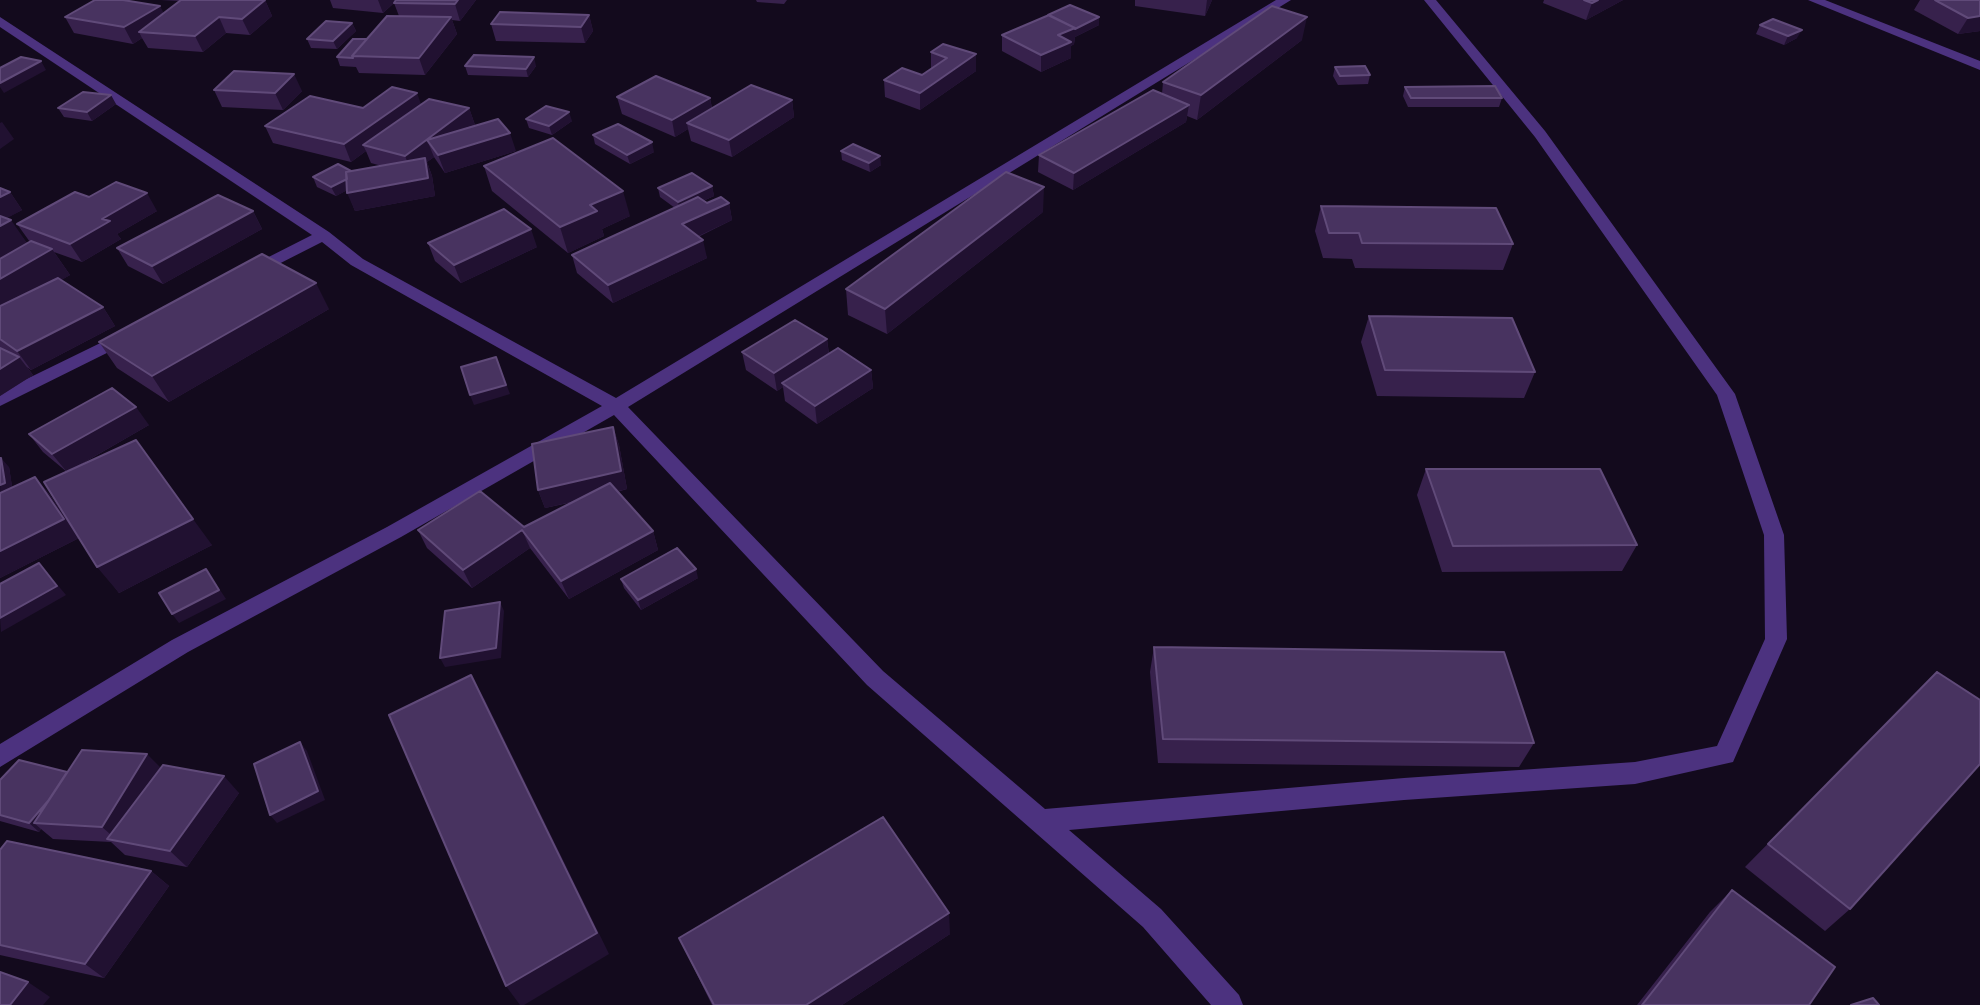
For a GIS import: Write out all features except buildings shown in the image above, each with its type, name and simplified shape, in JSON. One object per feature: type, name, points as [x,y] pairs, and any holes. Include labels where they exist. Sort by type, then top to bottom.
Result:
[{"type":"street","points":[[0,757],[180,646],[394,532],[616,406],[1285,0]]},
{"type":"street","points":[[1040,821],[1388,790],[1635,773],[1725,755],[1776,639],[1774,535],[1726,394],[1540,134],[1430,0]]},
{"type":"street","points":[[1814,0],[1980,66]]},
{"type":"street","points":[[0,21],[323,235],[357,262],[616,406],[875,678],[1152,918],[1229,1005]]},
{"type":"street","points":[[240,278],[323,235]]},
{"type":"street","points":[[0,400],[143,327]]}]
